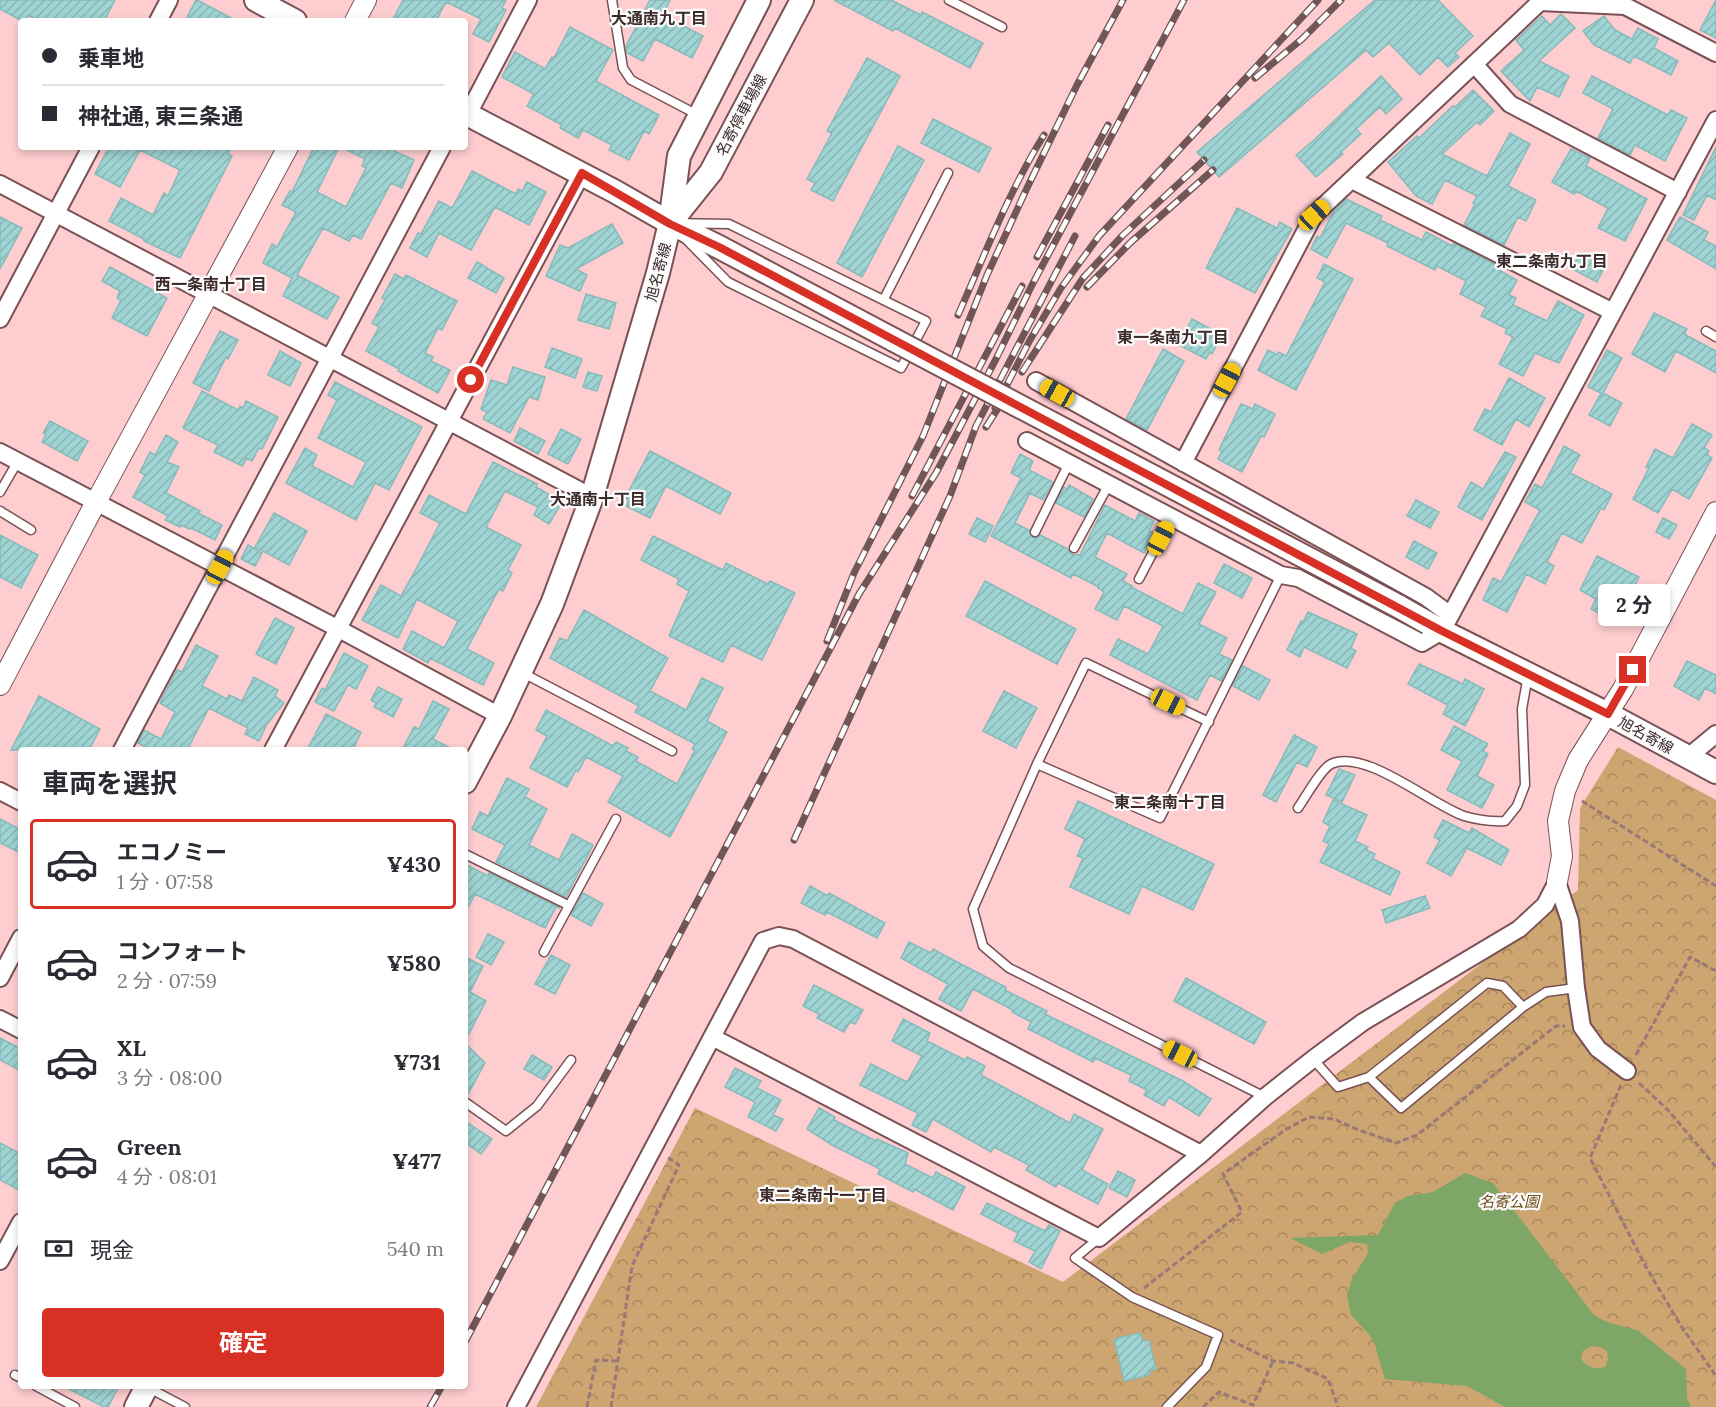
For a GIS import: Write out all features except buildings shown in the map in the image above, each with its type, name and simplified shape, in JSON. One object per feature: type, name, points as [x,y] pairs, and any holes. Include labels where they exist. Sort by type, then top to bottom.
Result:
[{"type":"main road","points":[[256,0],[289,18]]},
{"type":"main road","points":[[468,115],[582,173],[670,224],[679,156],[759,0]]},
{"type":"main road","name":"名寄停車場線","points":[[670,224],[711,172],[802,0]]},
{"type":"main road","name":"旭名寄線","points":[[468,776],[500,716],[552,604],[592,497],[636,350],[670,224],[719,247],[1398,606],[1446,622],[1528,674],[1716,772]]},
{"type":"main road","points":[[136,1407],[145,1389]]},
{"type":"street","points":[[160,18],[169,0]]},
{"type":"street","points":[[357,18],[366,0]]},
{"type":"street","points":[[468,110],[528,0]]},
{"type":"street","points":[[1183,463],[1314,215],[1540,2],[1624,6],[1716,53]]},
{"type":"street","points":[[1474,64],[1510,104],[1678,192]]},
{"type":"street","points":[[1027,441],[1281,575],[1298,578],[1422,643],[1446,622],[1716,120]]},
{"type":"street","points":[[0,319],[89,150]]},
{"type":"street","points":[[0,685],[286,150]]},
{"type":"street","points":[[124,747],[440,150]]},
{"type":"street","points":[[275,747],[582,173]]},
{"type":"street","points":[[1352,180],[1612,312]]},
{"type":"street","points":[[0,184],[592,497]]},
{"type":"street","points":[[1036,381],[1426,597],[1446,622]]},
{"type":"street","points":[[0,452],[500,716]]},
{"type":"street","points":[[712,1037],[1099,1238],[1313,1059],[1363,1022],[1519,929],[1545,906],[1557,882],[1562,856],[1558,821],[1565,791],[1578,760],[1623,689],[1716,512]]},
{"type":"street","points":[[1687,758],[1716,734]]},
{"type":"street","points":[[0,791],[18,800]]},
{"type":"street","points":[[1557,882],[1570,921],[1582,1027],[1598,1049],[1627,1071]]},
{"type":"street","points":[[516,1407],[763,940],[778,936],[803,945],[1201,1154]]},
{"type":"street","points":[[0,978],[18,944]]},
{"type":"street","points":[[0,1019],[18,1028]]},
{"type":"street","points":[[0,1261],[18,1228]]},
{"type":"lane","points":[[612,0],[623,68],[630,80],[700,116]]},
{"type":"lane","points":[[949,0],[1002,27]]},
{"type":"lane","points":[[884,299],[948,173]]},
{"type":"lane","points":[[670,224],[729,224],[926,321],[901,368],[728,282],[670,224]]},
{"type":"lane","points":[[1706,331],[1716,337]]},
{"type":"lane","points":[[0,492],[18,461]]},
{"type":"lane","points":[[1035,532],[1069,463]]},
{"type":"lane","points":[[1074,548],[1109,484]]},
{"type":"lane","points":[[0,511],[31,530]]},
{"type":"lane","points":[[1139,579],[1171,518]]},
{"type":"lane","points":[[1037,764],[1160,818],[1281,575]]},
{"type":"lane","points":[[1209,722],[1086,663],[1037,764],[973,909],[983,946],[1009,969],[1265,1097]]},
{"type":"lane","points":[[520,672],[672,751]]},
{"type":"lane","points":[[1298,808],[1329,765],[1345,760],[1366,764],[1463,815],[1488,822],[1505,821],[1516,806],[1525,785],[1522,709],[1528,674]]},
{"type":"lane","points":[[544,952],[616,819]]},
{"type":"lane","points":[[468,855],[568,905]]},
{"type":"lane","points":[[1313,1059],[1338,1087],[1369,1077],[1487,983],[1503,986],[1523,1007]]},
{"type":"lane","points":[[1369,1077],[1401,1108],[1523,1007],[1546,992],[1576,988]]},
{"type":"lane","points":[[468,1104],[506,1131],[537,1106],[571,1060]]},
{"type":"lane","points":[[1099,1238],[1075,1258],[1132,1297],[1218,1335],[1206,1367],[1167,1407]]},
{"type":"lane","points":[[42,1389],[75,1407]]},
{"type":"lane","points":[[152,1389],[185,1407]]},
{"type":"path","points":[[1565,791],[1716,886]]},
{"type":"path","points":[[1716,970],[1690,957],[1627,1071],[1590,1158],[1646,1267],[1681,1326],[1716,1376]]},
{"type":"path","points":[[1627,1071],[1668,1110],[1716,1167]]},
{"type":"path","points":[[611,1407],[632,1266],[679,1165],[653,1147]]},
{"type":"path","points":[[1132,1297],[1242,1212],[1223,1174]]},
{"type":"path","points":[[1218,1335],[1273,1360],[1293,1363],[1328,1379],[1338,1407]]},
{"type":"path","points":[[587,1407],[596,1360],[617,1361]]},
{"type":"path","points":[[1203,1407],[1219,1392],[1253,1405],[1273,1360]]},
{"type":"green space","name":"名寄公園","points":[[1618,747],[1716,800],[1716,1407],[536,1407],[695,1108],[1063,1282],[1578,890],[1580,808]]},
{"type":"shaded area","points":[[1465,1173],[1493,1183],[1594,1315],[1607,1322],[1639,1331],[1686,1369],[1687,1398],[1691,1407],[1505,1407],[1467,1386],[1385,1379],[1374,1342],[1351,1315],[1347,1295],[1352,1279],[1368,1253],[1367,1244],[1350,1242],[1322,1254],[1290,1238],[1378,1235],[1395,1203],[1408,1196],[1433,1192]],"holes":[[[1592,1346],[1607,1351],[1608,1359],[1605,1367],[1592,1367],[1581,1359],[1583,1351]]]},
{"type":"railway","points":[[827,641],[854,573],[923,436],[987,275],[1027,188],[1077,85],[1123,0]]},
{"type":"railway","points":[[468,1336],[859,594],[936,473],[1032,285],[1184,0]]},
{"type":"railway","points":[[995,408],[1030,340],[1061,288],[1099,236],[1318,0]]},
{"type":"railway","points":[[1255,78],[1302,39],[1341,0]]},
{"type":"railway","points":[[1037,257],[1108,125]]},
{"type":"railway","points":[[958,315],[1009,200],[1044,135]]},
{"type":"railway","points":[[1022,372],[1083,278],[1123,235],[1204,160]]},
{"type":"railway","points":[[1087,287],[1130,243],[1213,170]]},
{"type":"railway","points":[[794,840],[950,496],[976,426],[1075,236]]},
{"type":"railway","points":[[912,496],[1022,286]]},
{"type":"railway","points":[[986,427],[1002,402]]},
{"type":"railway","points":[[430,1407],[440,1389]]},
{"type":"district","name":"大通南九丁目","points":[[659,18]]},
{"type":"district","name":"東二条南九丁目","points":[[1552,261]]},
{"type":"district","name":"西一条南十丁目","points":[[211,284]]},
{"type":"district","name":"東一条南九丁目","points":[[1173,337]]},
{"type":"district","name":"大通南十丁目","points":[[598,499]]},
{"type":"district","name":"東二条南十丁目","points":[[1170,802]]},
{"type":"district","name":"東二条南十一丁目","points":[[823,1195]]},
{"type":"route","points":[[471,380],[582,173],[670,224],[719,247],[1442,631],[1608,714],[1633,670]]}]
